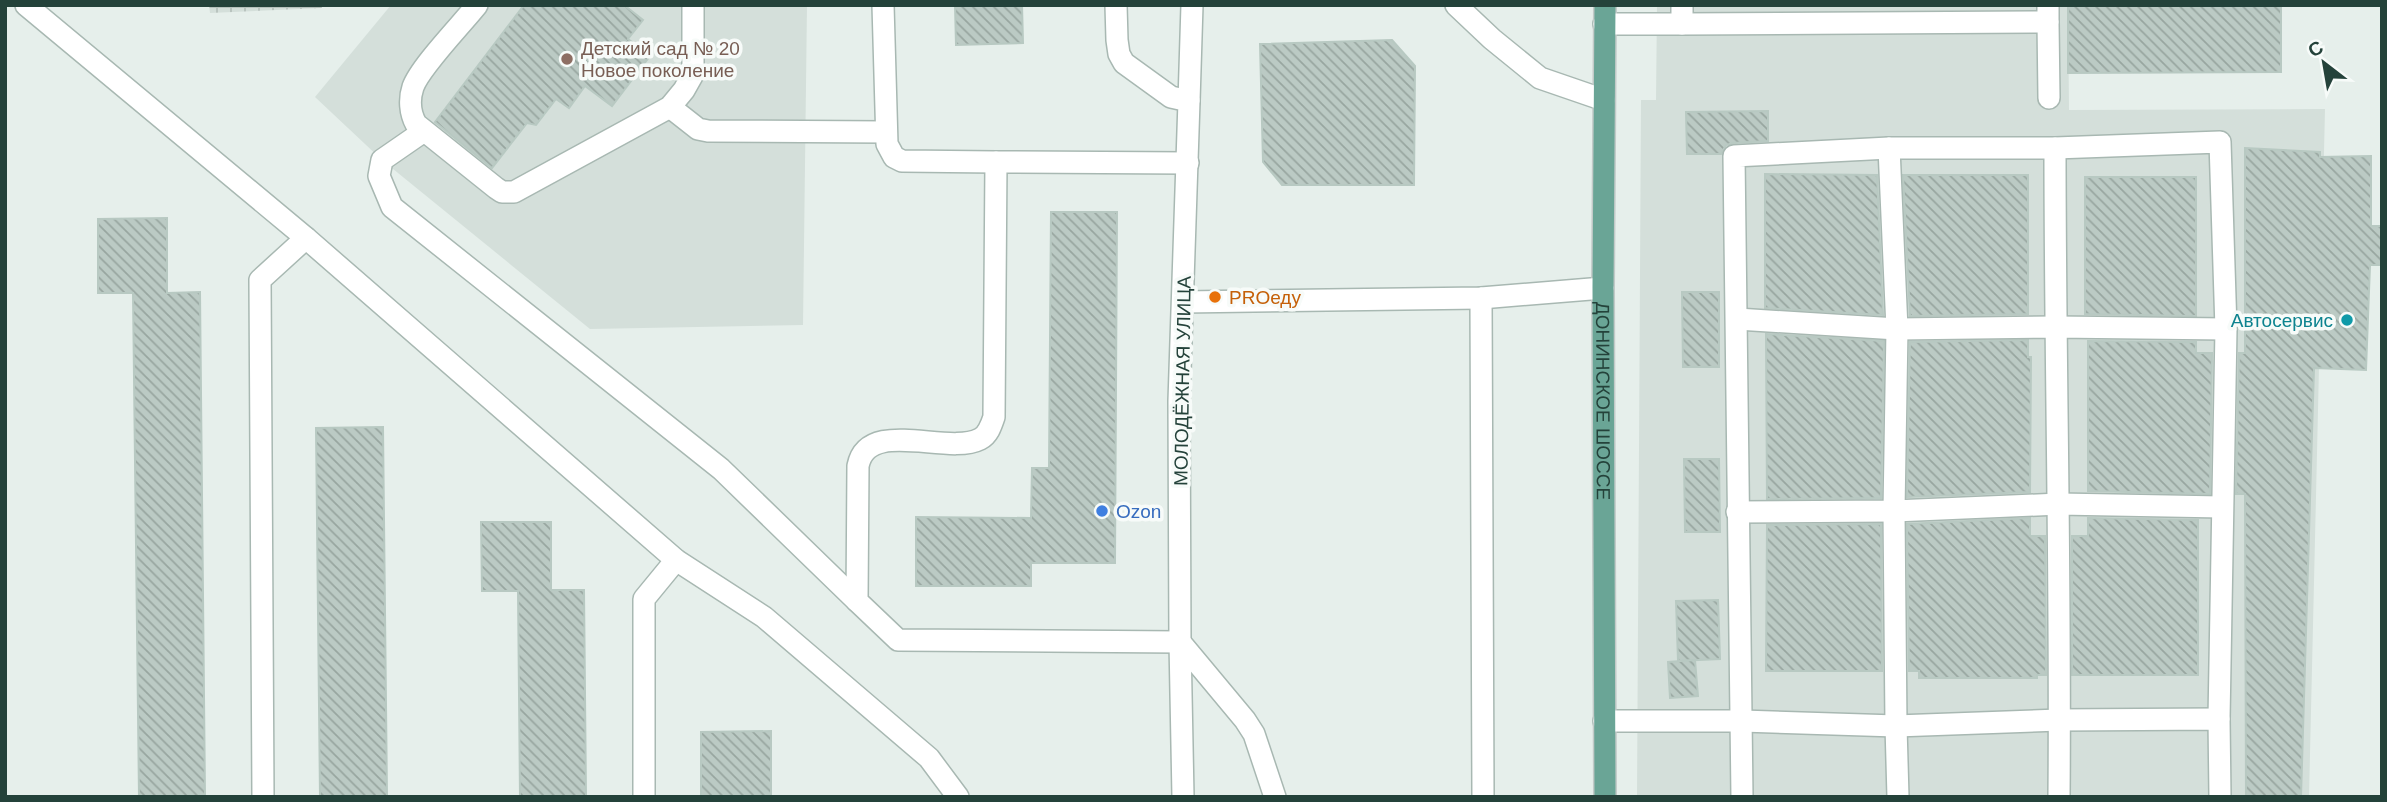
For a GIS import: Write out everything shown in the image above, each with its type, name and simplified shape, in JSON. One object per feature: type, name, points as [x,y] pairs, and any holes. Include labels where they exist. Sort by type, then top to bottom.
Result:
[{"type":"main road","name":"ДОНИНСКОЕ ШОССЕ","points":[[1604,15],[1605,797]]},
{"type":"street","points":[[26,5],[306,238],[676,560],[764,617],[929,758],[958,797]]},
{"type":"street","points":[[477,5],[418,78],[411,97],[412,118],[424,131],[502,192],[514,192],[670,107],[693,74],[692,5]]},
{"type":"street","points":[[883,5],[886,132],[889,152],[902,161],[1188,163]]},
{"type":"street","points":[[1116,5],[1117,40],[1119,54],[1124,63],[1171,97],[1189,101]]},
{"type":"street","name":"МОЛОДЁЖНАЯ УЛИЦА","points":[[1183,797],[1179,401],[1192,5]]},
{"type":"street","points":[[1456,5],[1540,78],[1604,100]]},
{"type":"street","points":[[1604,15],[2048,14],[2049,98]]},
{"type":"street","points":[[670,107],[698,129],[708,131],[886,132]]},
{"type":"street","points":[[424,131],[382,160],[379,176],[392,207],[721,469],[898,640],[1180,642],[1254,734],[1275,797]]},
{"type":"street","points":[[1742,797],[1734,156],[1889,148],[2055,148],[2220,142],[2226,329],[2220,797]]},
{"type":"street","points":[[1889,148],[1897,329],[1894,511],[1898,797]]},
{"type":"street","points":[[2055,148],[2059,797]]},
{"type":"street","points":[[857,601],[860,454],[868,446],[882,441],[966,442],[979,439],[990,430],[994,417],[996,162]]},
{"type":"street","points":[[263,797],[260,280],[306,238]]},
{"type":"street","points":[[1183,302],[1481,298],[1603,288]]},
{"type":"street","points":[[1481,298],[1483,797]]},
{"type":"street","points":[[1737,319],[1897,329],[2226,329]]},
{"type":"street","points":[[1737,512],[1894,511],[2059,504],[2222,507]]},
{"type":"street","points":[[644,797],[644,599],[676,560]]},
{"type":"street","points":[[1604,721],[1742,721],[1896,726],[2059,720],[2219,719]]},
{"type":"shaded area","points":[[209,5],[321,5],[322,8],[210,13]]},
{"type":"shaded area","points":[[391,5],[807,5],[803,325],[590,329],[382,160],[315,97]]},
{"type":"shaded area","points":[[1657,5],[2068,5],[2069,110],[2325,109],[2309,797],[1637,797],[1641,100],[1656,100]]},
{"type":"building","points":[[524,5],[624,5],[643,20],[628,39],[650,56],[612,106],[585,86],[569,108],[556,99],[536,125],[527,123],[492,168],[435,122]]},
{"type":"building","points":[[955,5],[1022,5],[1023,43],[956,45]]},
{"type":"building","points":[[2068,5],[2281,5],[2281,72],[2068,73]]},
{"type":"building","points":[[1392,40],[1415,66],[1414,185],[1282,185],[1263,162],[1260,44]]},
{"type":"building","points":[[1768,111],[1768,141],[1733,143],[1726,145],[1721,154],[1687,154],[1686,112]]},
{"type":"building","points":[[2245,148],[2320,152],[2320,157],[2371,156],[2371,226],[2382,226],[2382,265],[2370,265],[2366,370],[2314,368],[2301,797],[2246,797],[2245,494],[2236,494],[2239,353],[2245,353]]},
{"type":"building","points":[[1765,174],[1877,175],[1883,315],[1765,308]]},
{"type":"building","points":[[1903,175],[2028,175],[2028,314],[1910,316]]},
{"type":"building","points":[[2085,177],[2196,177],[2196,316],[2085,314]]},
{"type":"building","points":[[1051,212],[1117,212],[1115,563],[1031,563],[1031,586],[916,586],[916,517],[1031,518],[1032,468],[1049,468]]},
{"type":"building","points":[[167,218],[167,293],[200,292],[205,797],[139,797],[133,293],[98,293],[98,219]]},
{"type":"building","points":[[1682,292],[1719,292],[1719,367],[1683,367]]},
{"type":"building","points":[[1766,334],[1884,341],[1881,498],[1767,499]]},
{"type":"building","points":[[2028,340],[2028,357],[2031,357],[2030,492],[1907,497],[1910,342]]},
{"type":"building","points":[[2088,341],[2196,342],[2196,353],[2212,353],[2210,494],[2088,491]]},
{"type":"building","points":[[383,427],[387,797],[320,797],[316,428]]},
{"type":"building","points":[[1684,459],[1719,459],[1720,532],[1685,532]]},
{"type":"building","points":[[2030,518],[2030,536],[2045,536],[2046,675],[2037,675],[2037,678],[1919,678],[1919,671],[1909,671],[1907,524]]},
{"type":"building","points":[[2088,518],[2198,520],[2198,675],[2072,675],[2072,536],[2088,536]]},
{"type":"building","points":[[481,522],[551,522],[551,590],[584,590],[586,797],[520,797],[518,591],[482,591]]},
{"type":"building","points":[[1881,524],[1882,671],[1766,671],[1767,525]]},
{"type":"building","points":[[1718,600],[1720,659],[1678,661],[1676,601]]},
{"type":"building","points":[[1695,660],[1698,696],[1670,698],[1668,662]]},
{"type":"building","points":[[771,731],[771,797],[701,797],[701,732]]},
{"type":"place","name":"Детский сад № 20 Новое поколение","points":[[567,59]]},
{"type":"place","name":"PROеду","points":[[1215,297]]},
{"type":"place","name":"Автосервис","points":[[2347,320]]},
{"type":"place","name":"Ozon","points":[[1102,511]]}]
